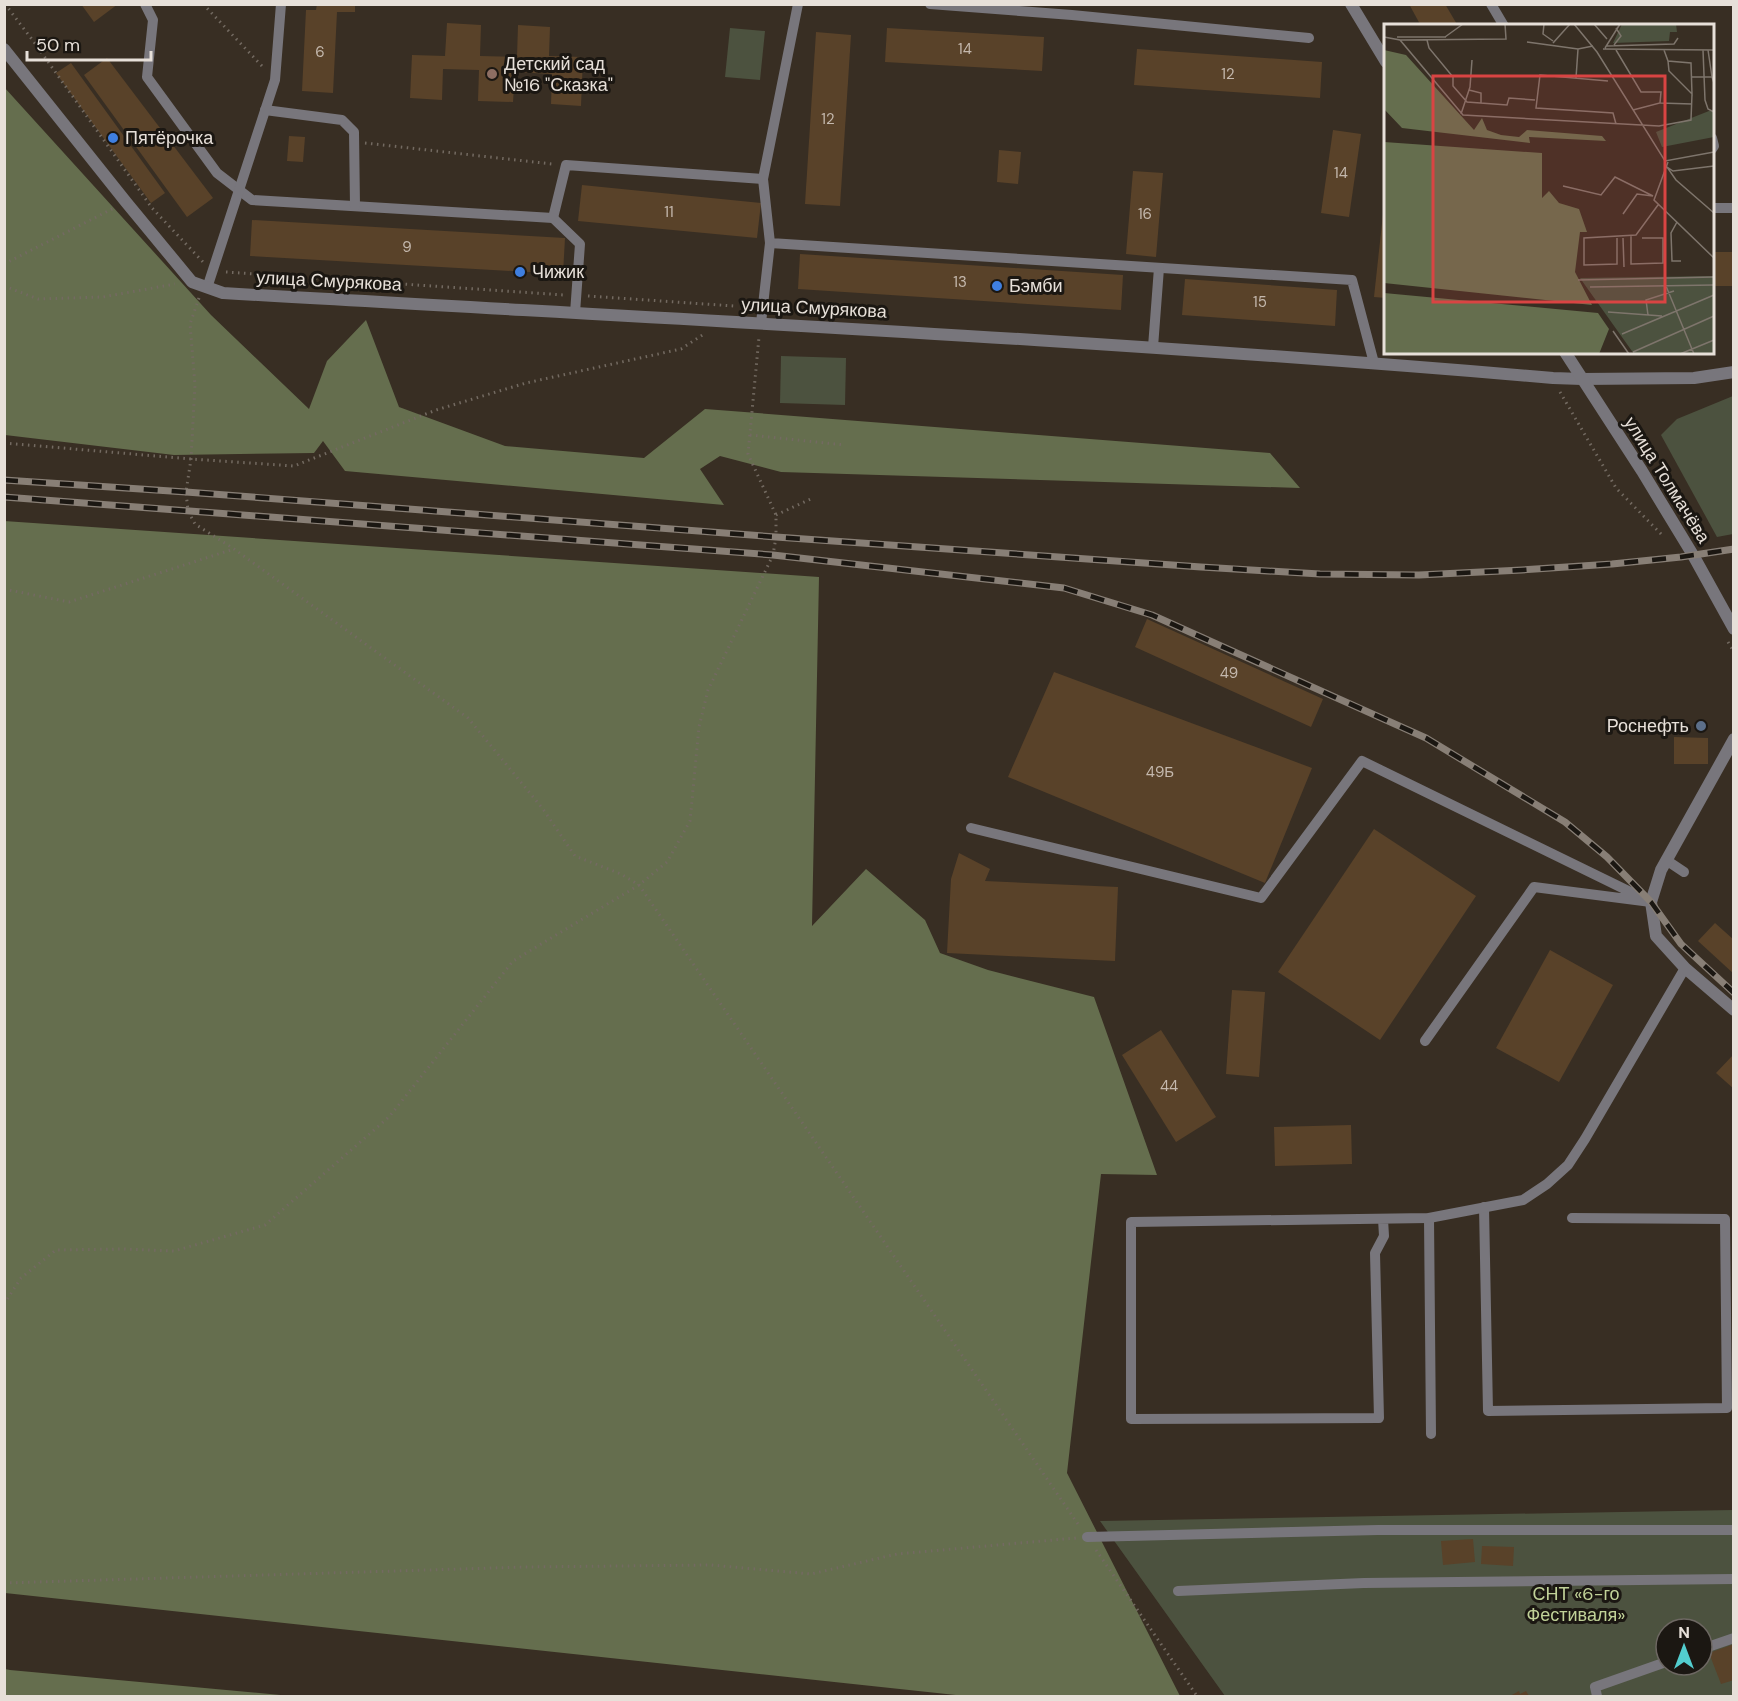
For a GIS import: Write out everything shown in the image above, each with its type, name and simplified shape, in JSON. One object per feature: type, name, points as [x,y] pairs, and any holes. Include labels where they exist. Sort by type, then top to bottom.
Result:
[{"type":"street","points":[[1351,4],[1384,59]]},
{"type":"street","points":[[4,49],[126,202],[201,285]]},
{"type":"street","name":"улица Смурякова","points":[[201,285],[224,292],[1153,347],[1541,377],[1694,378],[1734,372]]},
{"type":"street","name":"улица Толмачёва","points":[[1566,354],[1689,548],[1728,631]]},
{"type":"street","points":[[1734,739],[1666,860],[1651,902],[1656,936],[1685,968],[1734,1010]]},
{"type":"lane","points":[[145,4],[153,20],[147,77],[217,174],[238,190],[252,200],[554,218],[580,244],[574,313]]},
{"type":"lane","points":[[201,285],[213,272],[275,80],[281,4]]},
{"type":"lane","points":[[761,323],[770,243],[763,179],[798,4]]},
{"type":"lane","points":[[930,4],[1072,10],[1309,38]]},
{"type":"lane","points":[[1491,4],[1503,24]]},
{"type":"lane","points":[[265,110],[342,120],[354,132],[355,206]]},
{"type":"lane","points":[[554,218],[566,165],[763,179]]},
{"type":"lane","points":[[1714,208],[1734,208]]},
{"type":"lane","points":[[770,243],[1352,280],[1374,363]]},
{"type":"lane","points":[[1153,347],[1159,268]]},
{"type":"lane","points":[[971,828],[1261,898],[1362,761],[1651,902]]},
{"type":"lane","points":[[1666,860],[1684,872]]},
{"type":"lane","points":[[1425,1041],[1534,887],[1651,902]]},
{"type":"lane","points":[[1383,1219],[1384,1236],[1375,1253],[1379,1418],[1131,1419],[1131,1222],[1429,1218],[1523,1200],[1547,1184],[1568,1165],[1685,968]]},
{"type":"lane","points":[[1484,1207],[1488,1411],[1727,1408],[1725,1219],[1572,1218]]},
{"type":"lane","points":[[1429,1218],[1431,1434]]},
{"type":"lane","points":[[1087,1537],[1378,1530],[1734,1530]]},
{"type":"lane","points":[[1178,1591],[1364,1583],[1734,1579]]},
{"type":"lane","points":[[1714,1645],[1734,1638]]},
{"type":"lane","points":[[1597,1696],[1595,1687],[1654,1666]]},
{"type":"path","points":[[5,4],[152,208],[213,272],[739,306]]},
{"type":"path","points":[[203,4],[275,80]]},
{"type":"path","points":[[354,142],[566,165]]},
{"type":"path","points":[[4,264],[115,207]]},
{"type":"path","points":[[4,286],[38,299],[103,297],[158,286],[201,285],[190,324],[195,385],[191,459],[186,492],[188,511],[195,524],[234,549],[468,717],[543,809],[576,856],[621,874],[639,885],[1197,1696]]},
{"type":"path","points":[[4,443],[191,459],[294,465],[436,410],[526,383],[681,349],[725,321],[727,306]]},
{"type":"path","points":[[4,1304],[21,1278],[56,1250],[174,1251],[265,1225],[389,1117],[513,961],[639,885],[667,862],[690,821],[699,728],[708,690],[773,555],[777,515],[748,454],[761,323]]},
{"type":"path","points":[[1558,388],[1616,488],[1669,542]]},
{"type":"path","points":[[750,435],[844,445]]},
{"type":"path","points":[[777,515],[813,498]]},
{"type":"path","points":[[4,589],[69,602],[234,549]]},
{"type":"path","points":[[1728,631],[1734,652]]},
{"type":"path","points":[[4,1583],[525,1567],[711,1565],[811,1574],[897,1554],[1087,1537]]},
{"type":"green space","points":[[730,28],[765,31],[760,80],[725,77]]},
{"type":"green space","points":[[4,87],[211,315],[309,409],[327,361],[366,320],[399,407],[505,446],[644,458],[705,409],[1270,453],[1300,488],[781,472],[720,456],[700,469],[724,505],[345,471],[323,441],[314,453],[174,455],[5,435]]},
{"type":"green space","points":[[781,356],[846,358],[845,405],[780,403]]},
{"type":"green space","points":[[1733,396],[1733,534],[1717,537],[1661,435],[1677,419]]},
{"type":"green space","points":[[4,521],[819,577],[812,926],[866,869],[925,920],[940,953],[988,970],[1094,997],[1157,1175],[1101,1174],[1067,1473],[1180,1696],[965,1696],[5,1593]]},
{"type":"green space","name":"СНТ «6-го Фестиваля»","points":[[1733,1510],[1733,1696],[1225,1696],[1100,1521]]},
{"type":"green space","points":[[5,1669],[10,1670],[291,1696],[5,1696]]},
{"type":"building","points":[[81,4],[118,4],[94,22]]},
{"type":"building","points":[[317,4],[355,4],[355,12],[337,12],[333,93],[302,91],[306,10],[316,10]]},
{"type":"building","points":[[1409,4],[1445,4],[1457,24],[1420,24]]},
{"type":"building","points":[[447,23],[481,25],[480,56],[517,57],[518,25],[550,27],[549,56],[583,57],[581,106],[551,104],[552,74],[515,72],[513,102],[478,101],[479,70],[443,69],[442,100],[410,98],[412,55],[445,56]]},
{"type":"building","points":[[887,28],[1044,37],[1042,71],[885,62]]},
{"type":"building","points":[[816,32],[851,35],[840,206],[805,204]]},
{"type":"building","points":[[1137,49],[1322,62],[1320,98],[1134,85]]},
{"type":"building","points":[[107,58],[213,198],[187,217],[84,75]]},
{"type":"building","points":[[71,63],[165,193],[151,203],[56,73]]},
{"type":"building","points":[[1333,130],[1361,134],[1349,217],[1321,213]]},
{"type":"building","points":[[289,136],[305,137],[303,162],[287,161]]},
{"type":"building","points":[[999,150],[1021,152],[1018,184],[997,182]]},
{"type":"building","points":[[1133,171],[1163,173],[1156,257],[1126,254]]},
{"type":"building","points":[[582,185],[761,203],[757,238],[578,221]]},
{"type":"building","points":[[1383,214],[1384,214],[1384,298],[1374,297]]},
{"type":"building","points":[[252,220],[565,238],[563,274],[250,256]]},
{"type":"building","points":[[1714,252],[1734,252],[1734,286],[1714,286]]},
{"type":"building","points":[[800,254],[1123,275],[1121,310],[798,289]]},
{"type":"building","points":[[1185,279],[1337,290],[1335,326],[1182,315]]},
{"type":"building","points":[[1147,619],[1323,699],[1311,727],[1135,647]]},
{"type":"building","points":[[1054,672],[1312,768],[1265,883],[1008,777]]},
{"type":"building","points":[[1674,737],[1708,738],[1708,764],[1674,764]]},
{"type":"building","points":[[1374,829],[1476,896],[1380,1040],[1278,972]]},
{"type":"building","points":[[959,853],[990,869],[985,881],[1118,887],[1115,961],[947,953],[951,879]]},
{"type":"building","points":[[1715,923],[1734,940],[1734,974],[1698,941]]},
{"type":"building","points":[[1550,950],[1613,985],[1559,1082],[1496,1048]]},
{"type":"building","points":[[1232,990],[1265,992],[1259,1077],[1226,1074]]},
{"type":"building","points":[[1161,1030],[1216,1117],[1176,1142],[1122,1055]]},
{"type":"building","points":[[1734,1054],[1734,1089],[1716,1073]]},
{"type":"building","points":[[1351,1125],[1352,1164],[1275,1166],[1274,1127]]},
{"type":"building","points":[[1473,1539],[1475,1562],[1443,1565],[1441,1541]]},
{"type":"building","points":[[1482,1546],[1514,1547],[1513,1566],[1481,1564]]},
{"type":"building","points":[[1734,1644],[1734,1680],[1721,1684],[1714,1666],[1714,1651]]},
{"type":"building","points":[[1519,1691],[1520,1694],[1526,1691],[1529,1696],[1510,1696]]},
{"type":"railway","points":[[4,480],[776,537],[1320,574],[1419,575],[1522,570],[1612,564],[1734,549]]},
{"type":"railway","points":[[4,497],[773,555],[1064,588],[1152,615],[1426,738],[1565,822],[1607,857],[1651,902],[1681,944],[1734,993]]},
{"type":"place","name":"Детский сад №16 \"Сказка\"","points":[[492,74]]},
{"type":"place","name":"Пятёрочка","points":[[113,138]]},
{"type":"place","name":"Чижик","points":[[520,272]]},
{"type":"place","name":"Бэмби","points":[[997,286]]},
{"type":"place","name":"Роснефть","points":[[1701,726]]}]
